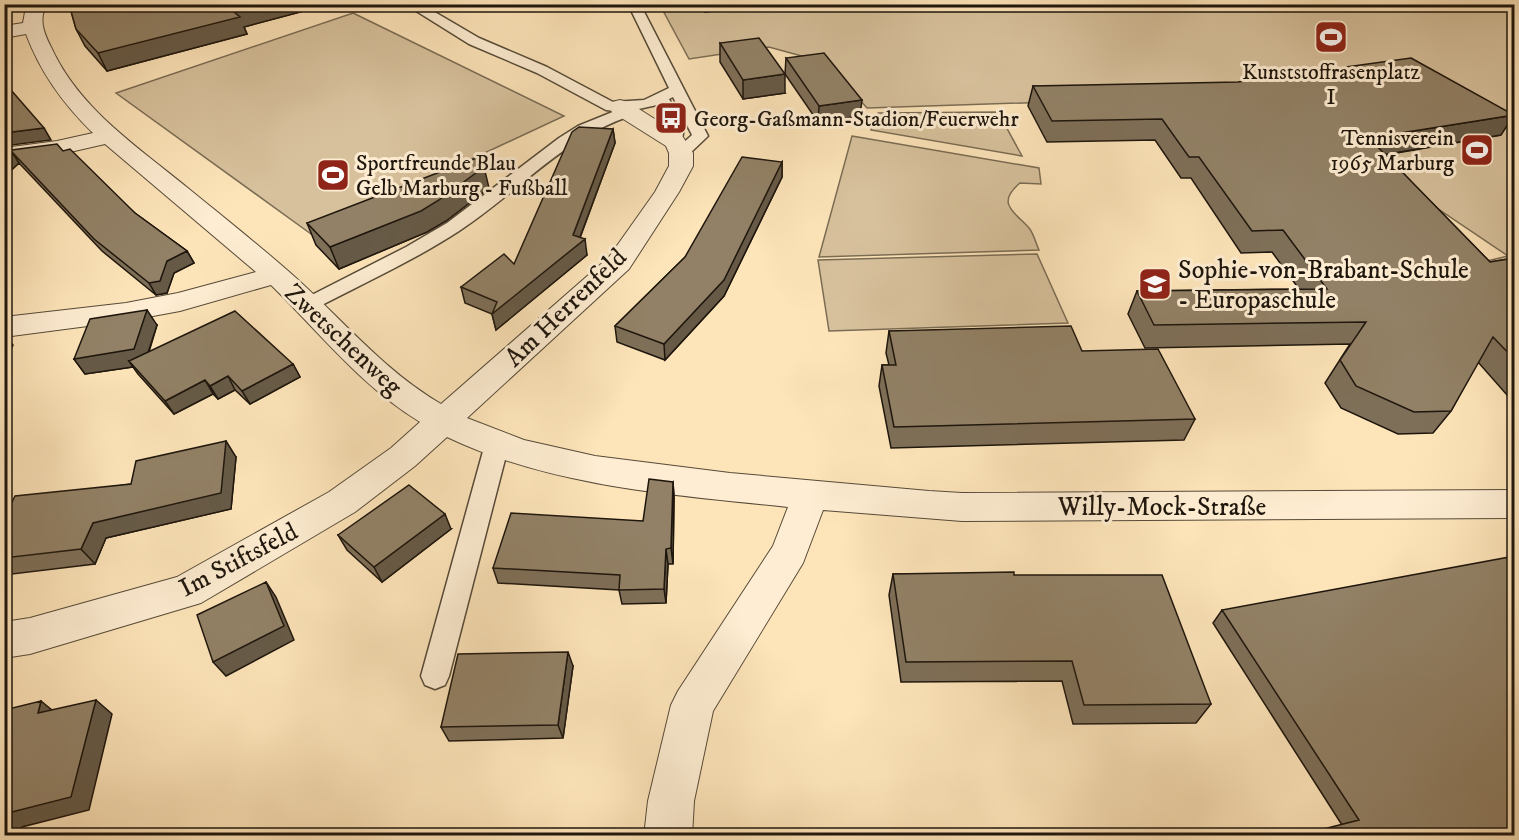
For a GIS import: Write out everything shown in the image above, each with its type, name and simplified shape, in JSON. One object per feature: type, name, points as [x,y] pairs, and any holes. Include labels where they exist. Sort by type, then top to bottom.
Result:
[{"type":"street","points":[[4,32],[35,16]]},
{"type":"street","name":"Zwetschenweg","points":[[35,16],[50,69],[73,98],[110,135],[276,275],[370,370],[416,405],[497,444],[555,461],[618,473],[810,496]]},
{"type":"street","points":[[624,110],[678,148]]},
{"type":"street","points":[[4,155],[37,153],[71,147],[110,135]]},
{"type":"street","name":"Am Herrenfeld","points":[[444,420],[619,262],[681,166],[678,148]]},
{"type":"street","points":[[4,327],[126,312],[180,302],[276,275]]},
{"type":"street","name":"Im Stiftsfeld","points":[[4,640],[30,636],[187,591],[342,502],[403,457],[444,420]]},
{"type":"street","points":[[668,836],[671,801],[693,705],[790,552],[810,496]]},
{"type":"street","name":"Willy-Mock-Straße","points":[[810,496],[962,507],[1515,504]]},
{"type":"lane","points":[[411,4],[474,41],[542,70],[612,107],[624,110]]},
{"type":"lane","points":[[634,4],[668,94],[678,148],[700,136],[668,94]]},
{"type":"lane","points":[[307,305],[471,215],[569,136],[605,118],[647,104],[668,94]]},
{"type":"lane","points":[[435,676],[497,444]]},
{"type":"shaded area","points":[[660,5],[1514,5],[1514,292],[1479,263],[1508,256],[1269,95],[867,108],[827,63],[769,47],[689,59]]},
{"type":"shaded area","name":"Sportfreunde Blau Gelb Marburg - Fußball","points":[[353,13],[564,116],[311,234],[116,93]]},
{"type":"shaded area","points":[[998,112],[1022,156],[871,130],[878,113]]},
{"type":"shaded area","points":[[852,136],[1039,168],[1041,184],[1020,183],[1013,190],[1008,202],[1013,212],[1031,230],[1039,250],[819,257]]},
{"type":"shaded area","points":[[1037,254],[1068,323],[829,331],[818,260]]},
{"type":"building","points":[[69,4],[259,4],[233,11],[240,17],[98,53],[76,29]]},
{"type":"building","points":[[759,38],[785,74],[743,80],[720,43]]},
{"type":"building","points":[[824,53],[862,100],[819,106],[786,58]]},
{"type":"building","points":[[1411,58],[1514,115],[1369,138],[1490,262],[1515,258],[1515,298],[1509,299],[1515,305],[1515,360],[1493,337],[1451,411],[1414,412],[1356,386],[1340,360],[1366,322],[1154,325],[1137,291],[1327,289],[1283,230],[1252,231],[1199,157],[1189,157],[1162,119],[1052,121],[1033,86],[1238,82]]},
{"type":"building","points":[[4,82],[44,128],[4,133]]},
{"type":"building","points":[[579,127],[613,129],[573,235],[585,239],[492,314],[497,302],[461,287],[504,254],[514,264],[572,132]]},
{"type":"building","points":[[57,144],[63,151],[70,149],[135,213],[187,251],[167,261],[160,281],[149,283],[94,239],[12,152],[4,158],[4,151]]},
{"type":"building","points":[[479,157],[484,167],[421,211],[330,247],[307,223]]},
{"type":"building","points":[[742,157],[782,162],[724,280],[664,344],[615,326],[685,257]]},
{"type":"building","points":[[147,310],[134,349],[74,359],[90,319]]},
{"type":"building","points":[[235,311],[293,364],[242,391],[228,376],[210,386],[205,380],[165,401],[129,361]]},
{"type":"building","points":[[1071,326],[1082,351],[1158,349],[1195,419],[894,427],[882,365],[896,365],[889,331]]},
{"type":"building","points":[[226,441],[221,493],[93,523],[81,549],[4,558],[4,503],[12,502],[15,496],[131,484],[136,461]]},
{"type":"building","points":[[649,479],[673,482],[671,548],[666,549],[664,589],[619,590],[620,575],[493,568],[511,513],[643,521]]},
{"type":"building","points":[[409,485],[445,514],[374,567],[338,535]]},
{"type":"building","points":[[1515,556],[1515,836],[1296,836],[1359,820],[1222,610]]},
{"type":"building","points":[[1014,572],[1014,575],[1162,575],[1211,704],[1084,705],[1072,661],[906,662],[893,574]]},
{"type":"building","points":[[266,582],[284,626],[213,662],[197,615]]},
{"type":"building","points":[[568,652],[558,725],[441,727],[458,654]]},
{"type":"building","points":[[96,700],[71,797],[4,814],[4,710],[41,701],[38,713]]},
{"type":"place","name":"Kunststoffrasenplatz I","points":[[1331,37]]},
{"type":"place","name":"Georg-Gaßmann-Stadion/Feuerwehr","points":[[671,118]]},
{"type":"place","name":"Tennisverein 1965 Marburg","points":[[1477,150]]},
{"type":"place","name":"Sportfreunde Blau Gelb Marburg - Fußball","points":[[333,175]]},
{"type":"place","name":"Sophie-von-Brabant-Schule - Europaschule","points":[[1155,284]]}]
